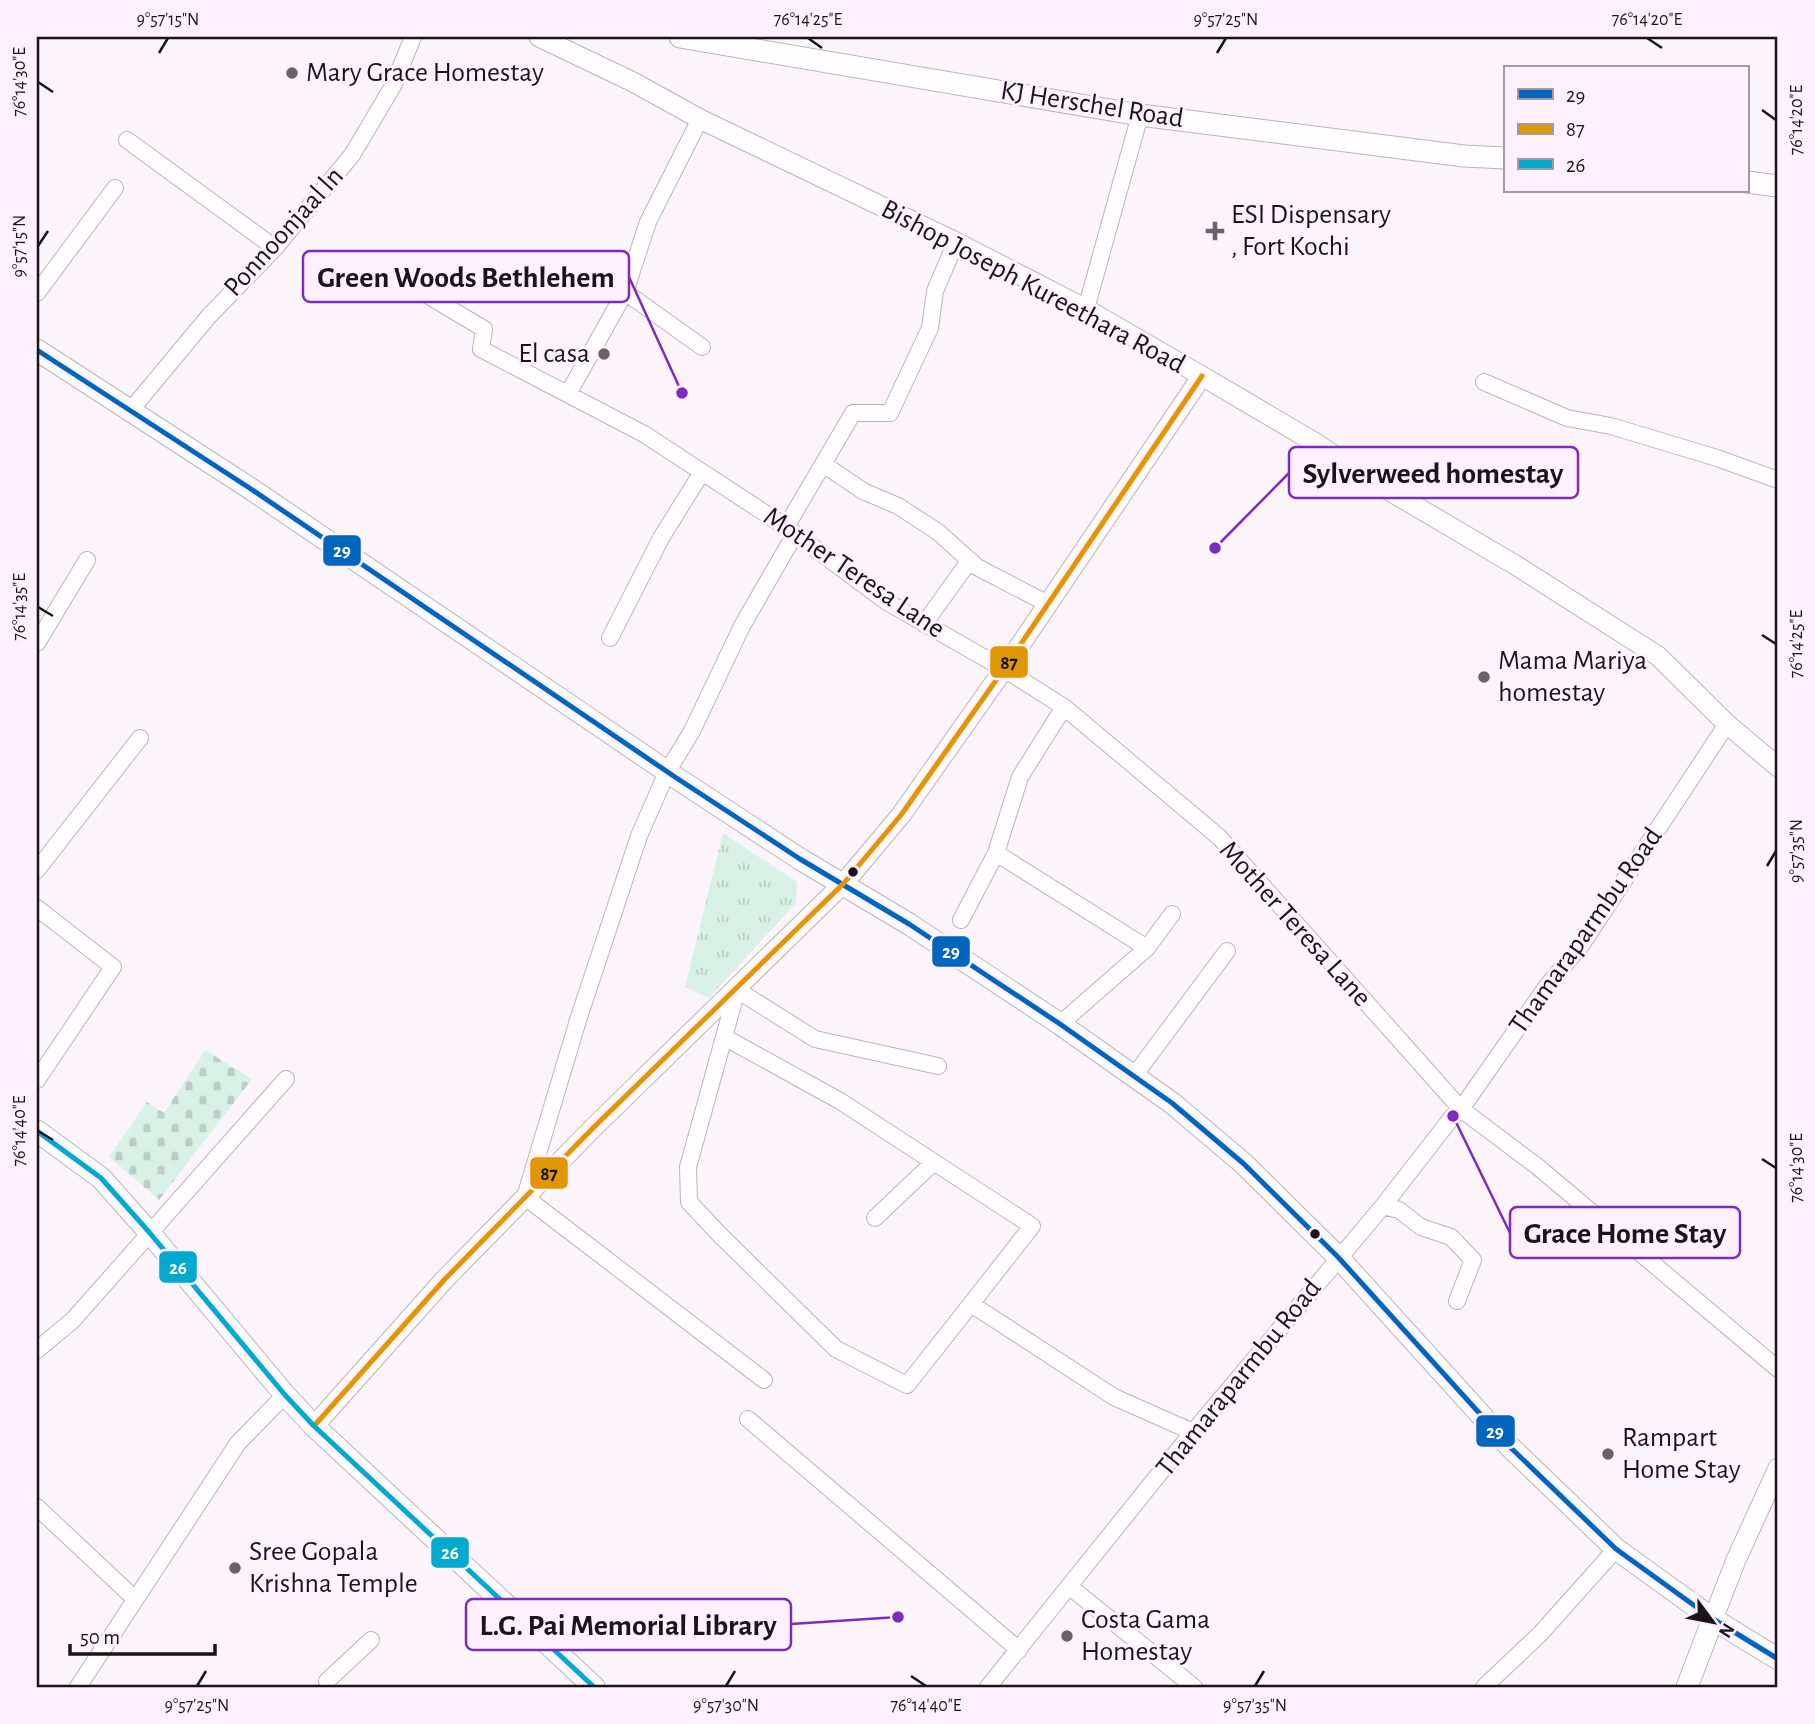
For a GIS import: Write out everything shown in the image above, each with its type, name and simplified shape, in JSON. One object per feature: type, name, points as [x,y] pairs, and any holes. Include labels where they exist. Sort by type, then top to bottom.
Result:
[{"type":"main road","name":"KJ Herschel Road","points":[[680,37],[1140,115],[1464,156],[1504,158]]},
{"type":"main road","points":[[1748,182],[1778,186]]},
{"type":"main road","points":[[37,350],[318,534],[667,772],[800,859],[844,883],[1060,1024],[1172,1103],[1244,1164],[1338,1257],[1510,1447],[1616,1549],[1713,1619],[1778,1659]]},
{"type":"main road","points":[[37,1131],[101,1178],[314,1426],[594,1687]]},
{"type":"main road","points":[[1688,1687],[1713,1619]]},
{"type":"street","name":"Ponnoonjaal ln","points":[[130,411],[209,316],[275,248],[352,155],[393,86],[413,37]]},
{"type":"street","name":"Bishop Joseph Kureethara Road","points":[[539,37],[633,82],[699,119],[956,242],[1086,309],[1202,376],[1517,566],[1658,656],[1727,724],[1778,767]]},
{"type":"street","points":[[1086,309],[1140,115]]},
{"type":"street","points":[[568,394],[625,292],[648,222],[699,119]]},
{"type":"street","points":[[127,140],[275,248]]},
{"type":"street","points":[[37,293],[115,188]]},
{"type":"street","points":[[525,1197],[579,1017],[639,836],[667,772],[692,731],[823,464],[853,414],[890,414],[930,328],[935,291],[956,242]]},
{"type":"street","name":"Mother Teresa Lane","points":[[392,274],[484,329],[481,349],[644,434],[791,530],[887,602],[1064,707],[1219,837],[1461,1109],[1538,1167],[1778,1369]]},
{"type":"street","points":[[625,292],[702,347]]},
{"type":"street","points":[[314,1426],[445,1279],[525,1197],[844,883],[901,815],[1004,669],[1202,376]]},
{"type":"street","points":[[1484,382],[1567,418],[1611,426],[1717,458],[1778,480]]},
{"type":"street","points":[[823,464],[863,491],[898,506],[939,532],[977,567],[1048,604]]},
{"type":"street","points":[[610,638],[661,538],[702,472]]},
{"type":"street","points":[[37,643],[87,560]]},
{"type":"street","points":[[924,624],[970,560]]},
{"type":"street","points":[[961,920],[996,853],[1020,777],[1064,707]]},
{"type":"street","name":"Thamaraparmbu Road","points":[[988,1687],[1193,1433],[1461,1109],[1546,986],[1582,944],[1727,724]]},
{"type":"street","points":[[37,870],[141,738]]},
{"type":"street","points":[[996,853],[1147,948]]},
{"type":"street","points":[[37,908],[113,967],[37,1080]]},
{"type":"street","points":[[1060,1024],[1147,948],[1172,914]]},
{"type":"street","points":[[1134,1076],[1227,951]]},
{"type":"street","points":[[724,1037],[840,1101],[1032,1226],[907,1385],[836,1349],[689,1202],[688,1167],[737,990]]},
{"type":"street","points":[[737,990],[815,1039],[938,1066]]},
{"type":"street","points":[[37,1350],[73,1320],[286,1079]]},
{"type":"street","points":[[875,1218],[934,1162]]},
{"type":"street","points":[[525,1197],[764,1380]]},
{"type":"street","points":[[1383,1206],[1399,1210],[1422,1227],[1451,1237],[1473,1260],[1457,1301]]},
{"type":"street","points":[[971,1304],[1114,1397],[1193,1433]]},
{"type":"street","points":[[78,1687],[238,1443],[285,1395]]},
{"type":"street","points":[[748,1419],[1019,1650]]},
{"type":"street","points":[[1713,1619],[1736,1560],[1778,1468]]},
{"type":"street","points":[[37,1507],[135,1599]]},
{"type":"street","points":[[1485,1687],[1540,1634],[1616,1549]]},
{"type":"street","points":[[1070,1587],[1195,1687]]},
{"type":"street","points":[[327,1685],[371,1640]]},
{"type":"green space","points":[[723,833],[797,882],[796,903],[709,998],[685,987]]},
{"type":"green space","points":[[205,1050],[252,1079],[159,1200],[109,1157],[147,1102],[164,1113]]},
{"type":"transit line","name":"29","points":[[37,350],[251,489],[675,777],[800,859],[909,924],[1060,1024],[1172,1103],[1244,1164],[1338,1257],[1510,1447],[1616,1549],[1713,1619],[1778,1659]]},
{"type":"transit line","name":"87","points":[[314,1426],[445,1279],[595,1126],[844,883],[901,815],[1004,669],[1202,376]]},
{"type":"transit line","name":"26","points":[[37,1131],[101,1178],[314,1426],[594,1687]]},
{"type":"place","name":"Mary Grace Homestay","points":[[292,73]]},
{"type":"place","name":"ESI Dispensary , Fort Kochi","points":[[1215,231]]},
{"type":"place","name":"El casa","points":[[604,354]]},
{"type":"place","name":"Green Woods Bethlehem","points":[[682,393]]},
{"type":"place","name":"Sylverweed homestay","points":[[1215,548]]},
{"type":"place","name":"Mama Mariya homestay","points":[[1484,677]]},
{"type":"place","name":"Grace Home Stay","points":[[1453,1116]]},
{"type":"place","name":"Rampart Home Stay","points":[[1608,1454]]},
{"type":"place","name":"Sree Gopala Krishna Temple","points":[[235,1568]]},
{"type":"place","name":"L.G. Pai Memorial Library","points":[[898,1617]]},
{"type":"place","name":"Costa Gama Homestay","points":[[1067,1636]]}]
